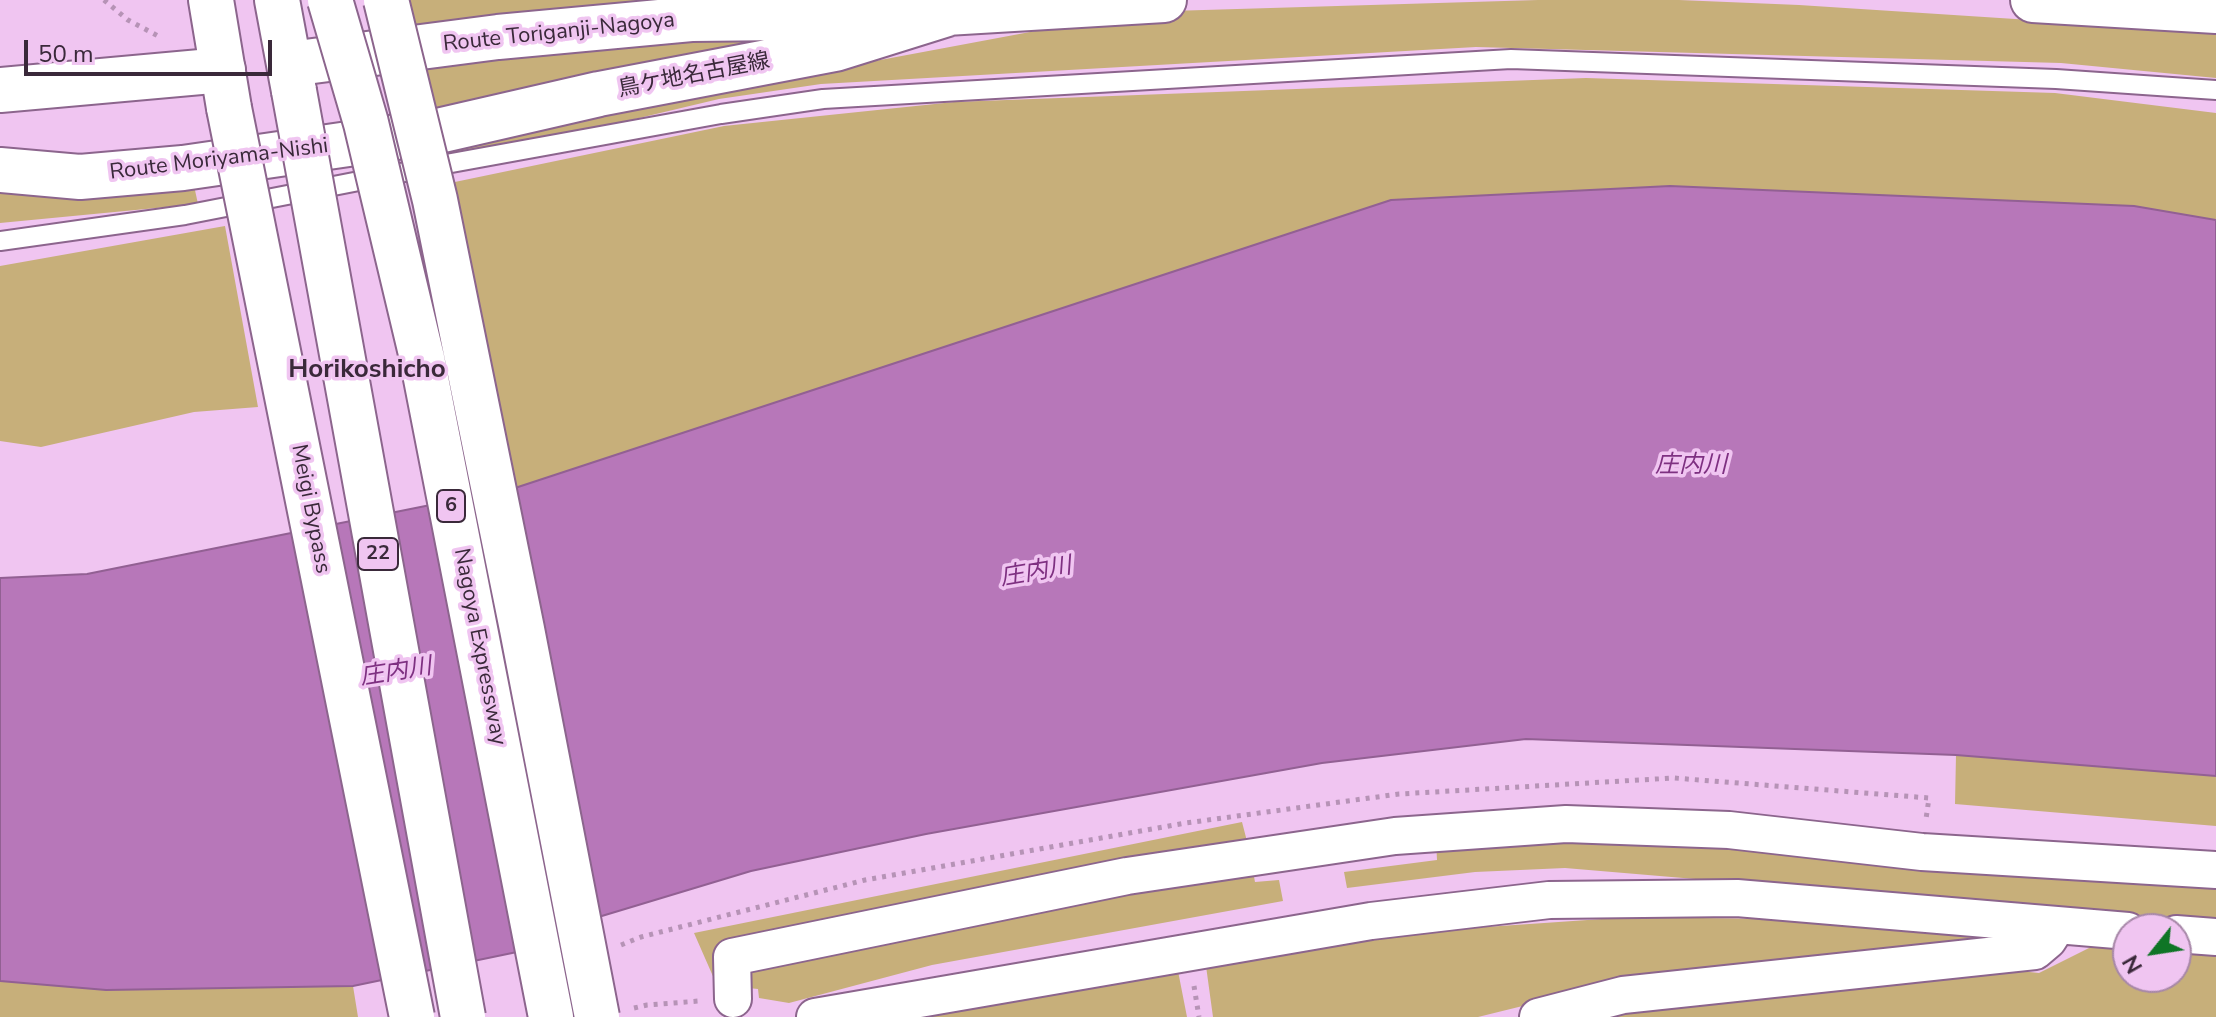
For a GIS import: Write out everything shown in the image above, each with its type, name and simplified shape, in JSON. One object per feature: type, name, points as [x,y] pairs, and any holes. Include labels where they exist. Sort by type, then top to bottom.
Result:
[{"type":"main road","name":"Meigi Bypass","points":[[211,0],[226,89],[412,1017]]},
{"type":"main road","name":"22","points":[[277,0],[463,1017]]},
{"type":"main road","name":"Nagoya Expressway","points":[[330,0],[366,123],[422,358],[551,1017]]},
{"type":"main road","name":"Nagoya Expressway","points":[[386,0],[435,200],[522,629],[610,1014]]},
{"type":"main road","name":"Route Toriganji-Nagoya","points":[[292,78],[498,37],[691,19],[879,8],[947,14],[1164,0]]},
{"type":"main road","points":[[2033,0],[2216,11]]},
{"type":"main road","name":"鳥ケ地名古屋線","points":[[438,131],[599,94],[835,49],[947,14]]},
{"type":"main road","points":[[0,90],[173,73],[226,89]]},
{"type":"main road","name":"Route Moriyama-Nishi","points":[[0,170],[80,177],[183,168],[438,131]]},
{"type":"street","points":[[733,999],[732,957],[1127,876],[1395,836],[1566,824],[1729,830],[1922,852],[2216,870]]},
{"type":"street","points":[[815,1017],[1371,921],[1549,900],[1737,898],[2112,930]]},
{"type":"street","points":[[1538,1017],[1623,995],[2035,951],[2048,940],[2057,926]]},
{"type":"street","points":[[2192,935],[2216,937]]},
{"type":"lane","points":[[0,241],[185,215],[721,114],[823,99],[1511,59],[2056,79],[2216,90]]},
{"type":"path","points":[[104,0],[128,20],[164,39],[173,73]]},
{"type":"path","points":[[610,1014],[647,1005],[733,999]]},
{"type":"shaded area","points":[[393,0],[879,0],[816,72],[1137,12],[1538,0],[1679,0],[1799,5],[2216,32],[2216,78],[2061,63],[1476,47],[821,84],[719,99],[446,164]]},
{"type":"shaded area","points":[[1586,78],[2055,93],[2216,113],[2216,220],[2134,206],[1670,186],[1391,200],[515,488],[450,183],[724,126],[954,102]]},
{"type":"shaded area","points":[[193,181],[198,204],[0,223],[0,187]]},
{"type":"shaded area","points":[[225,226],[258,407],[194,412],[41,447],[0,441],[0,266]]},
{"type":"shaded area","points":[[1956,755],[2216,776],[2216,826],[1955,804]]},
{"type":"shaded area","points":[[1242,822],[1249,849],[727,953],[719,990],[694,933]]},
{"type":"shaded area","points":[[1565,831],[2216,883],[2216,923],[2192,921],[2192,913],[2112,914],[1565,868],[1475,872],[1347,888],[1344,872],[1437,860],[1436,840]]},
{"type":"shaded area","points":[[1251,861],[1255,882],[1279,880],[1283,901],[932,965],[789,1003],[759,998],[758,989],[739,987],[740,961]]},
{"type":"shaded area","points":[[1631,917],[1774,919],[2004,940],[1624,981],[1478,1017],[1213,1017],[1206,966],[1399,933]]},
{"type":"shaded area","points":[[2093,946],[2112,948],[2112,993],[2192,993],[2192,953],[2216,955],[2216,1017],[1599,1017],[1618,1012],[2010,970],[2039,973]]},
{"type":"shaded area","points":[[1178,971],[1187,1017],[913,1017]]},
{"type":"shaded area","points":[[0,981],[106,990],[353,986],[358,1017],[0,1017]]},
{"type":"water","name":"庄内川","points":[[1670,186],[2134,206],[2216,220],[2216,776],[1956,755],[1526,739],[1322,763],[926,834],[751,871],[572,925],[517,952],[353,986],[106,990],[0,981],[0,578],[87,574],[515,488],[1391,200]]},
{"type":"district","name":"Horikoshicho","points":[[367,371]]}]
